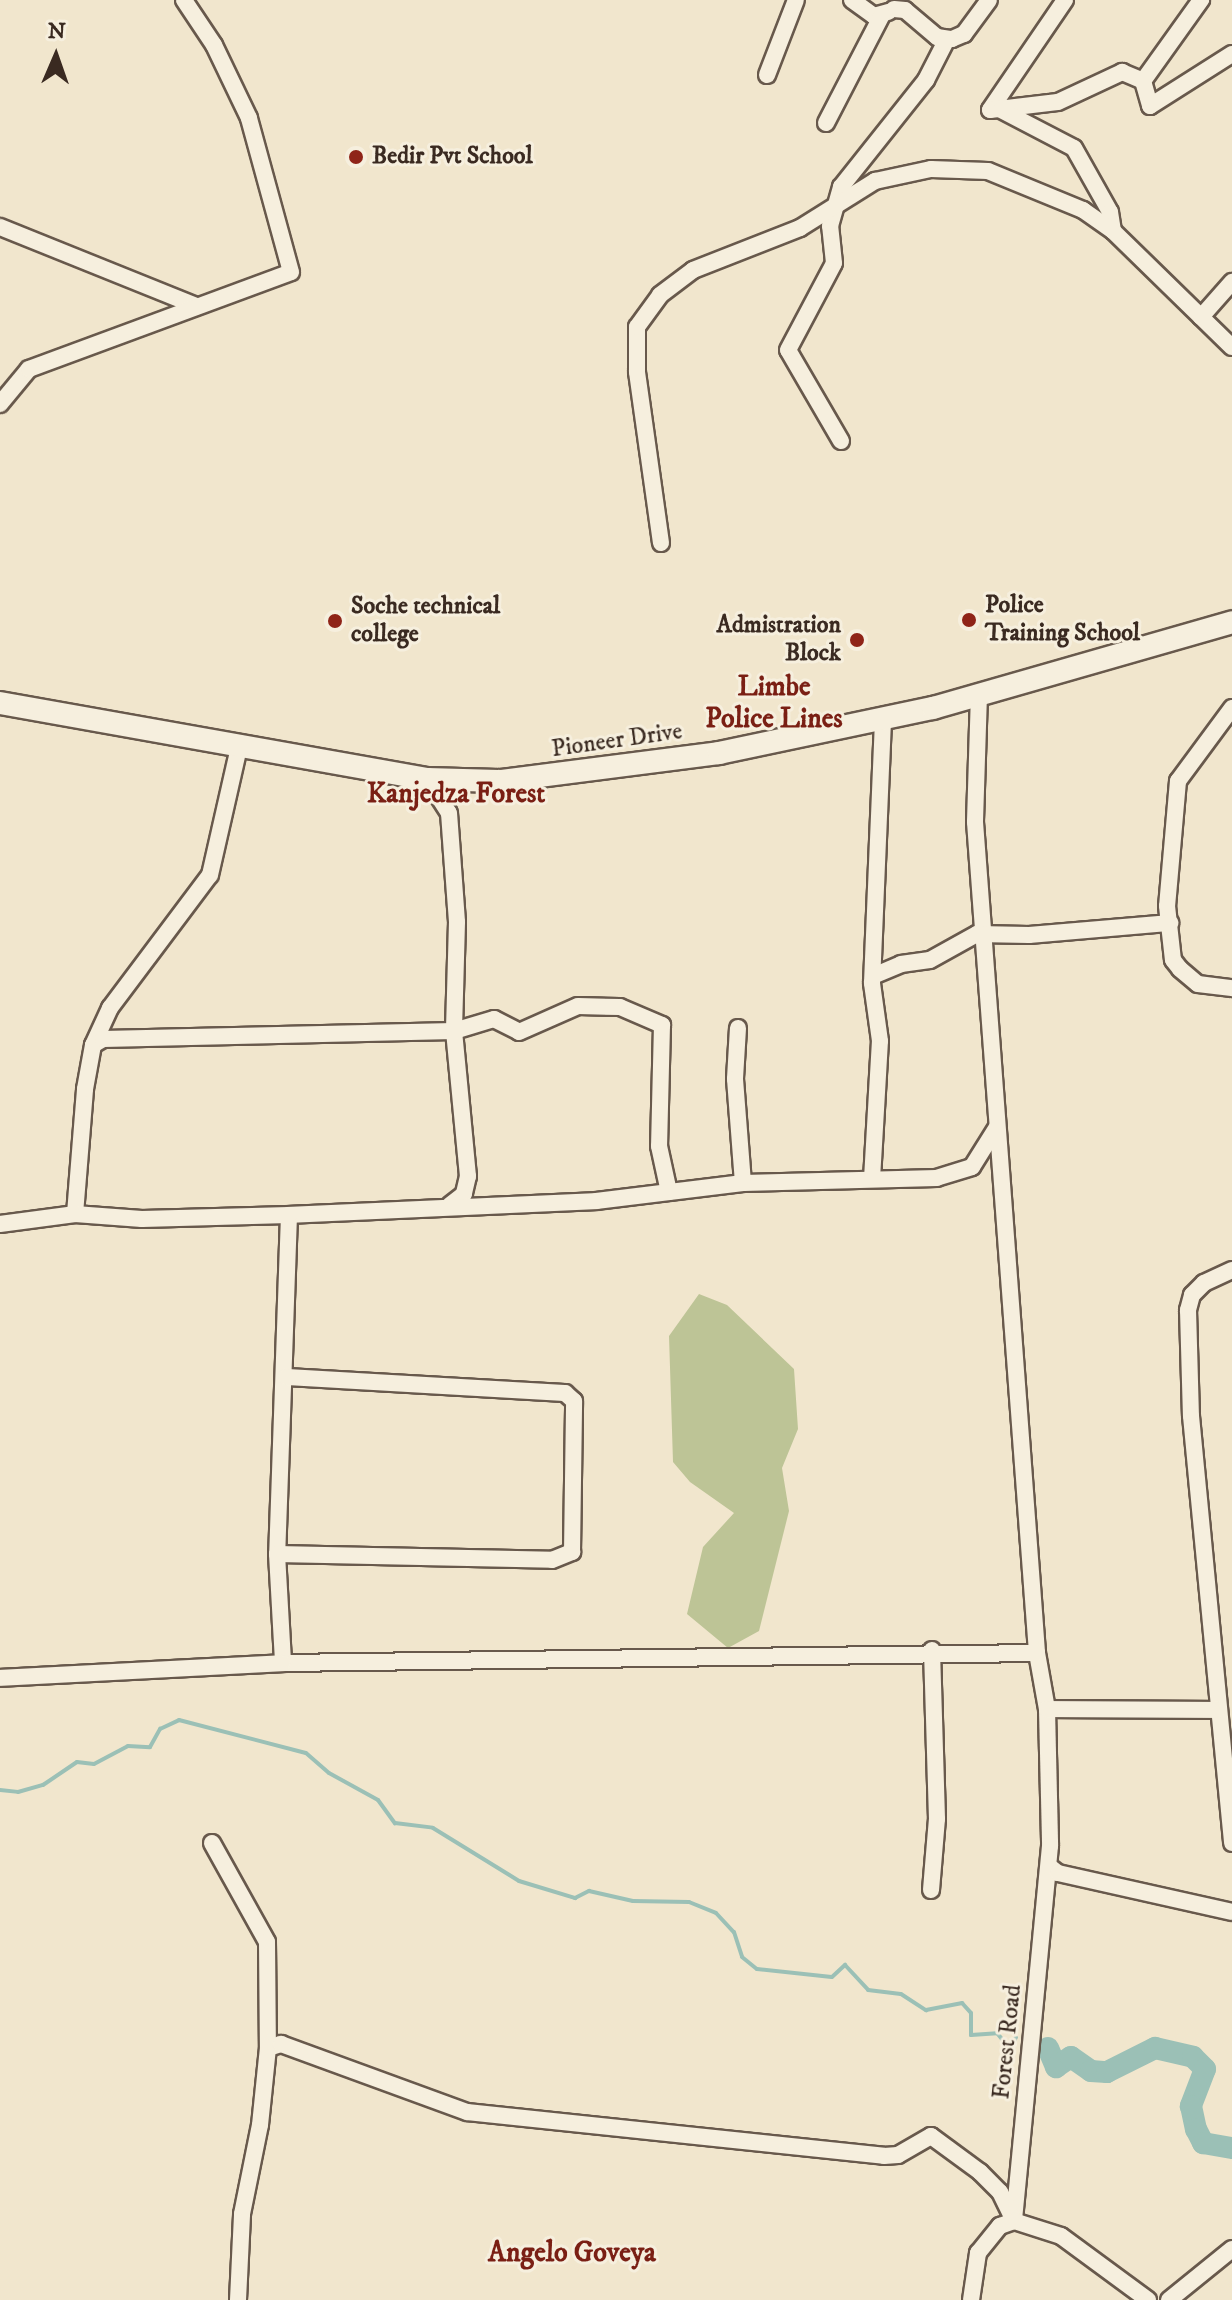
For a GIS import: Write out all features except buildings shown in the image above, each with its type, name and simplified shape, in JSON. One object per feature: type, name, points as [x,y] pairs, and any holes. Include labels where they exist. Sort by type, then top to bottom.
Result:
[{"type":"street","points":[[0,404],[29,369],[291,272],[249,118],[214,45],[184,0]]},
{"type":"street","points":[[767,75],[796,0]]},
{"type":"street","points":[[852,0],[905,10],[947,39]]},
{"type":"street","points":[[841,441],[788,350],[834,263],[830,226],[841,187],[926,80],[947,39],[964,34],[989,0]]},
{"type":"street","points":[[1065,0],[990,110],[1058,102],[1122,72],[1143,81]]},
{"type":"street","points":[[1143,81],[1201,0]]},
{"type":"street","points":[[826,123],[892,8]]},
{"type":"street","points":[[1143,81],[1150,106],[1232,54]]},
{"type":"street","points":[[1001,110],[1074,148],[1110,212],[1113,231]]},
{"type":"street","points":[[661,543],[637,372],[637,327],[660,295],[693,270],[800,228],[875,181],[931,169],[988,171],[1083,210],[1113,231],[1232,347]]},
{"type":"street","points":[[0,227],[197,306]]},
{"type":"street","points":[[1201,317],[1232,282]]},
{"type":"street","name":"Pioneer Drive","points":[[0,703],[240,743],[427,779],[565,776],[719,753],[883,718],[1232,622]]},
{"type":"street","name":"Forest Road","points":[[979,694],[975,822],[1037,1653],[1047,1709],[1050,1867],[1014,2221]]},
{"type":"street","points":[[1232,708],[1178,781],[1170,923],[1173,960],[1180,969],[1198,984],[1232,988]]},
{"type":"street","points":[[872,1179],[880,1041],[873,976],[883,718]]},
{"type":"street","points":[[75,1214],[93,1045],[110,1008],[210,875],[240,743]]},
{"type":"street","points":[[427,779],[449,813],[457,922],[454,1031],[468,1176],[464,1194],[450,1205]]},
{"type":"street","points":[[873,976],[901,964],[930,960],[977,934],[983,937],[1170,923]]},
{"type":"street","points":[[93,1045],[103,1039],[454,1031],[494,1019],[519,1032],[578,1006],[620,1007],[659,1023],[665,1063],[659,1146],[669,1192]]},
{"type":"street","points":[[738,1028],[735,1079],[743,1183]]},
{"type":"street","points":[[0,1224],[75,1214],[142,1219],[596,1201],[743,1183],[954,1176],[972,1167],[997,1127]]},
{"type":"street","points":[[283,1663],[277,1554],[286,1377],[289,1215]]},
{"type":"street","points":[[1232,1270],[1204,1283],[1192,1295],[1188,1310],[1191,1416],[1232,1835]]},
{"type":"street","points":[[277,1554],[552,1560],[572,1552],[574,1401],[565,1393],[286,1377]]},
{"type":"street","points":[[0,1678],[283,1663],[932,1650],[1037,1653]]},
{"type":"street","points":[[931,1890],[937,1819],[932,1650]]},
{"type":"street","points":[[1047,1709],[1218,1710]]},
{"type":"street","points":[[212,1843],[267,1942],[268,2048],[260,2125],[242,2214],[238,2300]]},
{"type":"street","points":[[1050,1867],[1058,1873],[1232,1912]]},
{"type":"street","points":[[268,2048],[296,2047],[467,2112],[541,2122],[686,2132],[884,2156],[898,2155],[931,2136],[1000,2192],[1014,2221]]},
{"type":"street","points":[[971,2300],[978,2253],[1000,2226],[1014,2221],[1061,2236],[1148,2300]]},
{"type":"street","points":[[1169,2300],[1232,2249]]},
{"type":"green space","points":[[699,1294],[727,1305],[794,1369],[798,1429],[782,1468],[789,1511],[759,1631],[728,1648],[687,1614],[703,1547],[734,1513],[690,1482],[673,1462],[669,1336]]},
{"type":"waterway","points":[[0,1790],[18,1792],[43,1785],[77,1762],[94,1764],[128,1746],[150,1747],[160,1729],[179,1720],[306,1753],[329,1773],[378,1800],[395,1823],[433,1828],[519,1881],[575,1898],[589,1891],[633,1901],[689,1902],[716,1913],[734,1932],[742,1957],[757,1969],[832,1977],[845,1965],[868,1990],[901,1994],[926,2010],[962,2003],[971,2013],[971,2035],[997,2033],[1010,2049],[1016,2037]]},
{"type":"waterway","points":[[1048,2048],[1056,2067],[1071,2057],[1091,2071],[1107,2072],[1155,2048],[1193,2057],[1205,2069],[1191,2106],[1196,2129],[1203,2143],[1232,2148]]},
{"type":"place","name":"Bedir Pvt School","points":[[356,157]]},
{"type":"place","name":"Police Training School","points":[[969,620]]},
{"type":"place","name":"Soche technical college","points":[[335,621]]},
{"type":"place","name":"Admistration Block","points":[[857,640]]},
{"type":"district","name":"Limbe Police Lines","points":[[774,703]]},
{"type":"district","name":"Kanjedza Forest","points":[[456,794]]},
{"type":"district","name":"Angelo Goveya","points":[[572,2253]]}]
